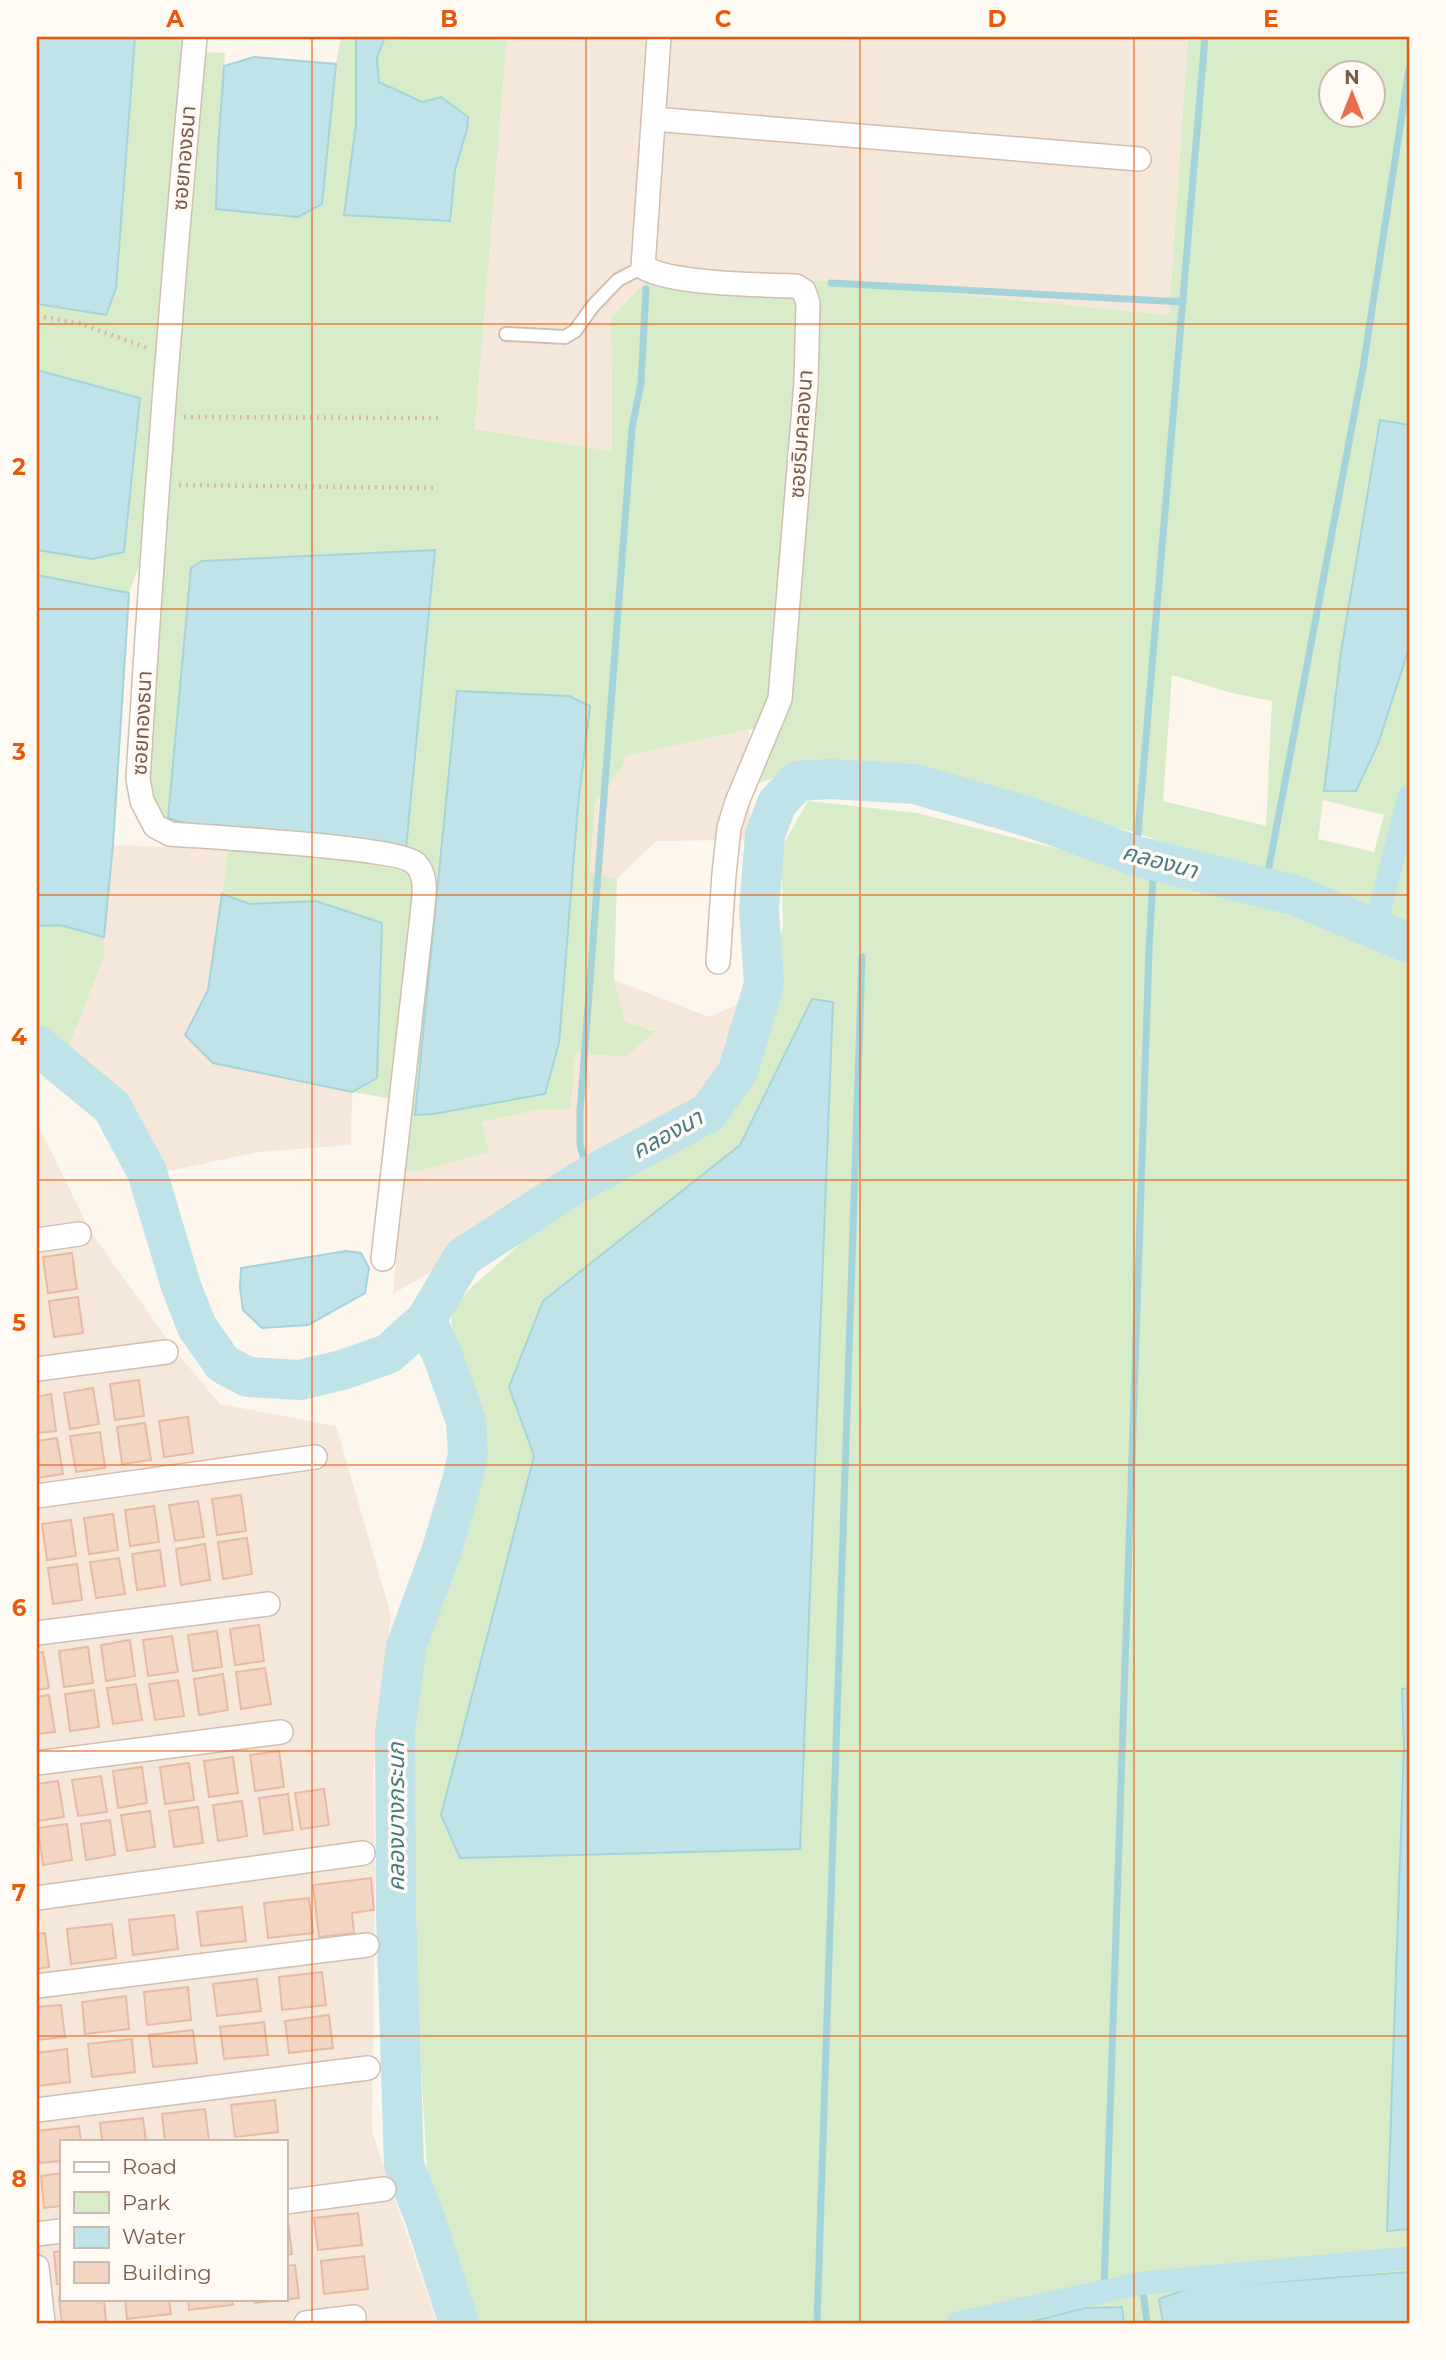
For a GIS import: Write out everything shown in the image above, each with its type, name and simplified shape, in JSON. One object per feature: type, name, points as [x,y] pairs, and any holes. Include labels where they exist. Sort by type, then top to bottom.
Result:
[{"type":"street","name":"ซอยทองธนา","points":[[195,37],[162,417],[138,779],[142,801],[155,826],[170,834],[369,850],[415,862],[425,878],[383,1259]]},
{"type":"street","points":[[643,267],[659,37]]},
{"type":"street","points":[[653,119],[1139,159]]},
{"type":"street","name":"ซอยริมคลองนา","points":[[643,267],[656,273],[684,279],[796,286],[804,291],[808,303],[806,383],[780,699],[737,802],[729,828],[718,962]]},
{"type":"street","points":[[37,1240],[79,1234]]},
{"type":"street","points":[[37,1369],[166,1352]]},
{"type":"street","points":[[37,1496],[315,1457]]},
{"type":"street","points":[[37,1633],[268,1604]]},
{"type":"street","points":[[37,1763],[281,1732]]},
{"type":"street","points":[[37,1898],[363,1853]]},
{"type":"street","points":[[37,1986],[367,1945]]},
{"type":"street","points":[[37,2110],[368,2068]]},
{"type":"street","points":[[287,2202],[384,2189]]},
{"type":"street","points":[[37,2234],[60,2231]]},
{"type":"street","points":[[37,2267],[43,2323]]},
{"type":"street","points":[[306,2323],[354,2317]]},
{"type":"lane","points":[[506,334],[565,337],[575,331],[593,306],[618,280],[643,267]]},
{"type":"path","points":[[37,316],[79,323],[167,356]]},
{"type":"path","points":[[162,417],[440,418]]},
{"type":"path","points":[[157,485],[438,488]]},
{"type":"shaded area","points":[[507,37],[1188,37],[1169,315],[661,265],[611,318],[612,451],[475,429]]},
{"type":"shaded area","points":[[749,730],[750,840],[656,841],[617,879],[590,874],[595,803],[622,767],[624,756]]},
{"type":"shaded area","points":[[113,845],[228,849],[208,990],[185,1035],[213,1063],[352,1092],[351,1145],[258,1152],[164,1172],[126,1113],[67,1051],[104,957]]},
{"type":"shaded area","points":[[614,980],[709,1017],[745,1001],[726,1065],[685,1109],[622,1148],[556,1182],[431,1272],[393,1294],[405,1168],[489,1151],[482,1122],[543,1109],[571,1109],[575,1053],[625,1057],[655,1030],[625,1023]]},
{"type":"shaded area","points":[[37,1122],[90,1231],[178,1354],[220,1404],[336,1426],[391,1615],[373,1773],[375,1879],[372,2131],[437,2323],[37,2323]]},
{"type":"green space","points":[[135,37],[185,37],[139,566],[129,593],[37,575],[37,550],[92,559],[140,398],[37,370],[37,304],[105,315],[116,288]]},
{"type":"green space","points":[[341,37],[356,37],[356,124],[449,221],[455,170],[467,129],[422,102],[379,82],[377,58],[385,37],[507,37],[475,429],[612,451],[611,318],[661,265],[1169,315],[1188,37],[1409,37],[1409,425],[1380,421],[1341,652],[1324,790],[1378,744],[1409,648],[1409,931],[1137,833],[893,768],[823,765],[785,773],[758,784],[766,754],[785,722],[625,756],[622,767],[595,803],[590,873],[617,879],[614,980],[625,1022],[656,1031],[625,1057],[575,1053],[571,1109],[543,1109],[482,1122],[489,1152],[415,1172],[386,1163],[392,1099],[352,1092],[377,1078],[382,923],[316,901],[250,904],[222,894],[228,849],[348,859],[403,871],[435,550],[202,561],[191,568],[168,818],[158,815],[148,788],[202,52],[225,53],[218,150],[322,204]],"holes":[[[1172,675],[1232,693],[1272,701],[1266,826],[1163,801]],[[568,696],[589,706],[578,805]],[[1323,800],[1384,815],[1374,852],[1318,839]]]},
{"type":"green space","points":[[808,801],[917,813],[1316,915],[1409,962],[1409,1688],[1402,1689],[1404,1747],[1387,2230],[1409,2229],[1409,2272],[1189,2288],[1159,2299],[1163,2323],[1124,2323],[1122,2307],[1085,2308],[1025,2323],[472,2323],[427,2168],[412,1916],[409,1705],[455,1528],[482,1446],[451,1343],[452,1309],[473,1286],[545,1222],[699,1127],[760,1044],[783,925],[781,848]],"holes":[[[812,1000],[441,1814],[534,1456],[509,1387],[543,1301],[740,1145]]]},
{"type":"green space","points":[[60,925],[104,937],[104,957],[67,1051],[37,1030],[37,926]]},
{"type":"water","points":[[37,37],[135,37],[116,288],[106,315],[37,304]]},
{"type":"water","points":[[356,37],[385,37],[377,58],[379,82],[422,102],[441,97],[468,117],[455,170],[450,221],[344,215],[356,124]]},
{"type":"water","points":[[254,57],[336,64],[322,204],[298,217],[216,209],[224,66]]},
{"type":"water","points":[[37,370],[140,398],[124,552],[92,559],[37,550]]},
{"type":"water","points":[[1380,420],[1409,425],[1409,648],[1378,744],[1356,791],[1324,791],[1341,652]]},
{"type":"water","points":[[435,550],[406,848],[191,825],[168,818],[191,568],[202,561]]},
{"type":"water","points":[[37,575],[129,593],[113,845],[104,937],[60,925],[37,926]]},
{"type":"water","points":[[457,691],[569,696],[590,706],[578,805],[559,1043],[545,1094],[415,1115]]},
{"type":"water","points":[[222,894],[250,904],[316,901],[382,923],[377,1078],[352,1092],[213,1063],[185,1035],[208,990]]},
{"type":"water","points":[[812,999],[833,1002],[800,1849],[460,1858],[441,1815],[534,1456],[509,1387],[543,1301],[740,1145]]},
{"type":"water","points":[[346,1251],[361,1253],[369,1268],[365,1293],[308,1325],[262,1328],[243,1310],[241,1268]]},
{"type":"water","points":[[1409,1688],[1409,2229],[1387,2231],[1404,1747],[1402,1689]]},
{"type":"water","points":[[1409,2272],[1409,2323],[1163,2323],[1159,2299],[1190,2288]]},
{"type":"water","points":[[1122,2307],[1124,2323],[1025,2323],[1085,2308]]},
{"type":"building","points":[[72,1253],[77,1289],[48,1293],[43,1257]]},
{"type":"building","points":[[78,1297],[83,1333],[54,1337],[49,1301]]},
{"type":"building","points":[[139,1380],[144,1416],[115,1420],[110,1384]]},
{"type":"building","points":[[93,1388],[99,1424],[70,1429],[64,1393]]},
{"type":"building","points":[[51,1394],[56,1431],[37,1433],[37,1397]]},
{"type":"building","points":[[188,1417],[193,1453],[164,1457],[159,1421]]},
{"type":"building","points":[[145,1423],[151,1460],[122,1464],[117,1427]]},
{"type":"building","points":[[100,1432],[105,1468],[76,1472],[70,1436]]},
{"type":"building","points":[[57,1438],[63,1474],[37,1478],[37,1441]]},
{"type":"building","points":[[241,1495],[246,1531],[217,1535],[212,1499]]},
{"type":"building","points":[[198,1501],[204,1537],[175,1541],[169,1505]]},
{"type":"building","points":[[154,1506],[159,1542],[130,1546],[125,1510]]},
{"type":"building","points":[[113,1514],[118,1550],[89,1554],[84,1518]]},
{"type":"building","points":[[71,1520],[76,1556],[47,1560],[42,1524]]},
{"type":"building","points":[[247,1538],[252,1574],[223,1579],[218,1542]]},
{"type":"building","points":[[205,1544],[210,1580],[181,1585],[176,1549]]},
{"type":"building","points":[[160,1550],[165,1586],[137,1590],[132,1554]]},
{"type":"building","points":[[119,1558],[125,1594],[96,1598],[90,1562]]},
{"type":"building","points":[[77,1564],[82,1600],[53,1604],[48,1568]]},
{"type":"building","points":[[259,1625],[264,1661],[235,1665],[230,1629]]},
{"type":"building","points":[[217,1631],[222,1667],[193,1671],[188,1635]]},
{"type":"building","points":[[172,1636],[178,1672],[148,1676],[143,1640]]},
{"type":"building","points":[[130,1640],[135,1676],[106,1681],[101,1645]]},
{"type":"building","points":[[88,1647],[93,1683],[64,1687],[59,1651]]},
{"type":"building","points":[[43,1652],[49,1688],[37,1690],[37,1653]]},
{"type":"building","points":[[265,1668],[271,1704],[241,1709],[236,1672]]},
{"type":"building","points":[[223,1674],[228,1710],[199,1715],[194,1679]]},
{"type":"building","points":[[178,1680],[184,1716],[155,1720],[149,1684]]},
{"type":"building","points":[[136,1684],[142,1720],[113,1724],[107,1688]]},
{"type":"building","points":[[94,1690],[99,1727],[70,1731],[65,1694]]},
{"type":"building","points":[[49,1695],[55,1732],[37,1734],[37,1697]]},
{"type":"building","points":[[279,1751],[284,1787],[255,1791],[250,1755]]},
{"type":"building","points":[[233,1757],[238,1793],[209,1797],[204,1761]]},
{"type":"building","points":[[189,1763],[194,1800],[165,1804],[160,1767]]},
{"type":"building","points":[[142,1767],[147,1803],[118,1808],[113,1771]]},
{"type":"building","points":[[101,1776],[107,1812],[78,1816],[72,1780]]},
{"type":"building","points":[[58,1781],[64,1817],[37,1821],[37,1784]]},
{"type":"building","points":[[324,1789],[329,1825],[301,1829],[295,1793]]},
{"type":"building","points":[[288,1794],[293,1830],[264,1834],[259,1798]]},
{"type":"building","points":[[242,1801],[247,1836],[218,1841],[213,1805]]},
{"type":"building","points":[[198,1807],[203,1843],[174,1847],[169,1811]]},
{"type":"building","points":[[150,1811],[155,1847],[127,1851],[121,1815]]},
{"type":"building","points":[[110,1820],[115,1855],[86,1860],[81,1824]]},
{"type":"building","points":[[67,1824],[72,1860],[43,1865],[38,1828]]},
{"type":"building","points":[[371,1878],[374,1910],[352,1913],[354,1933],[319,1937],[313,1885]]},
{"type":"building","points":[[309,1898],[313,1933],[268,1938],[264,1903]]},
{"type":"building","points":[[242,1907],[246,1941],[201,1946],[197,1912]]},
{"type":"building","points":[[174,1915],[178,1949],[133,1955],[129,1920]]},
{"type":"building","points":[[112,1924],[116,1958],[71,1964],[67,1929]]},
{"type":"building","points":[[45,1933],[49,1967],[37,1969],[37,1934]]},
{"type":"building","points":[[322,1972],[326,2005],[282,2010],[279,1977]]},
{"type":"building","points":[[257,1979],[261,2011],[217,2016],[213,1984]]},
{"type":"building","points":[[188,1987],[191,2020],[147,2025],[144,1992]]},
{"type":"building","points":[[126,1996],[129,2029],[85,2034],[82,2002]]},
{"type":"building","points":[[61,2005],[65,2037],[37,2040],[37,2007]]},
{"type":"building","points":[[329,2015],[333,2048],[289,2053],[285,2021]]},
{"type":"building","points":[[264,2022],[268,2055],[224,2059],[220,2027]]},
{"type":"building","points":[[193,2030],[197,2063],[153,2067],[149,2035]]},
{"type":"building","points":[[132,2039],[135,2072],[92,2077],[88,2044]]},
{"type":"building","points":[[67,2049],[70,2082],[37,2086],[37,2053]]},
{"type":"building","points":[[275,2100],[278,2132],[235,2137],[231,2105]]},
{"type":"building","points":[[205,2109],[209,2140],[165,2140],[162,2114]]},
{"type":"building","points":[[143,2118],[146,2140],[102,2140],[100,2123]]},
{"type":"building","points":[[79,2126],[81,2140],[60,2140],[60,2161],[39,2163],[37,2131]]},
{"type":"building","points":[[60,2173],[60,2206],[44,2208],[41,2176]]},
{"type":"building","points":[[358,2213],[362,2245],[318,2250],[314,2218]]},
{"type":"building","points":[[287,2222],[288,2222],[292,2254],[287,2255]]},
{"type":"building","points":[[60,2251],[60,2284],[57,2284],[54,2252]]},
{"type":"building","points":[[364,2256],[368,2289],[324,2294],[321,2261]]},
{"type":"building","points":[[295,2265],[299,2298],[287,2299],[287,2266]]},
{"type":"building","points":[[59,2297],[60,2300],[104,2300],[106,2323],[62,2323]]},
{"type":"building","points":[[125,2300],[169,2300],[171,2314],[127,2319]]},
{"type":"building","points":[[188,2300],[232,2300],[233,2305],[189,2310]]},
{"type":"building","points":[[254,2300],[281,2300],[255,2303]]},
{"type":"waterway","points":[[1136,856],[1205,37]]},
{"type":"waterway","points":[[1265,888],[1363,368],[1409,69]]},
{"type":"waterway","points":[[831,283],[1183,302]]},
{"type":"waterway","points":[[589,1177],[580,1145],[580,1112],[632,428],[641,383],[646,289]]},
{"type":"waterway","name":"คลองนา","points":[[37,1045],[112,1107],[147,1172],[181,1286],[197,1327],[223,1364],[248,1377],[300,1380],[342,1370],[388,1354],[426,1320],[463,1257],[577,1183],[708,1113],[738,1071],[764,984],[759,909],[765,835],[777,803],[798,781],[830,779],[915,784],[1032,818],[1136,856],[1294,895],[1409,943]]},
{"type":"waterway","points":[[1375,928],[1409,797]]},
{"type":"waterway","points":[[1104,2291],[1154,860]]},
{"type":"waterway","points":[[817,2323],[862,957]]},
{"type":"waterway","name":"คลองบางกระนก","points":[[426,1320],[444,1359],[466,1421],[468,1454],[442,1549],[406,1647],[395,1734],[396,1912],[404,2165],[424,2216],[459,2323]]},
{"type":"waterway","points":[[958,2323],[1142,2283],[1409,2258]]},
{"type":"waterway","points":[[1142,2283],[1147,2323]]}]
